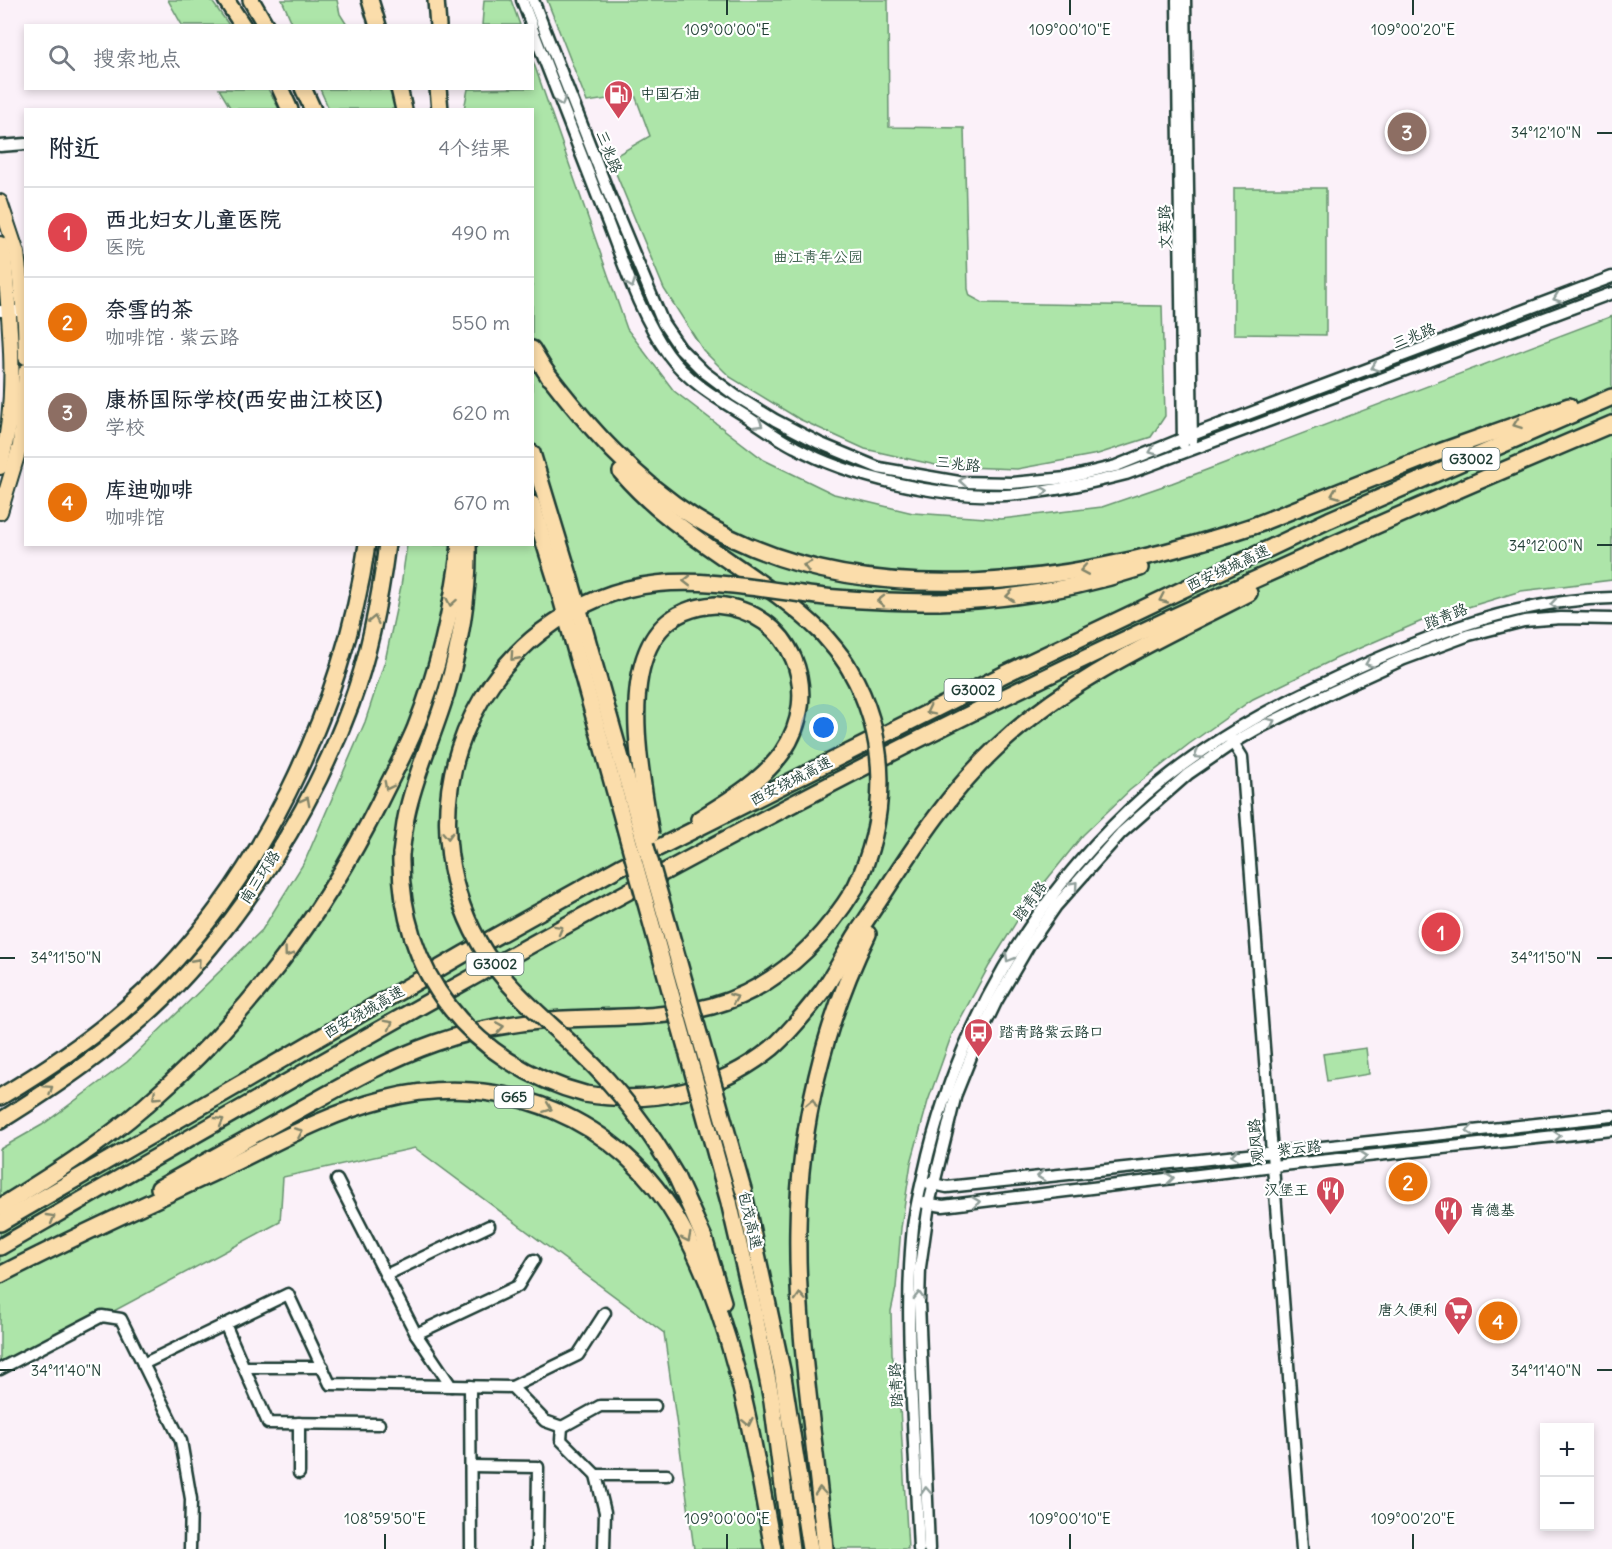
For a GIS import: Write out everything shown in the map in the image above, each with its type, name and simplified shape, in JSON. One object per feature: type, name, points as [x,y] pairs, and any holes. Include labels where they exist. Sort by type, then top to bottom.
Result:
[{"type":"highway","points":[[226,0],[244,24]]},
{"type":"highway","points":[[234,0],[244,24]]},
{"type":"highway","points":[[251,0],[265,24]]},
{"type":"highway","points":[[262,0],[273,24]]},
{"type":"highway","points":[[370,0],[377,24]]},
{"type":"highway","points":[[435,0],[438,24]]},
{"type":"highway","points":[[281,90],[289,108]]},
{"type":"highway","points":[[304,90],[312,108]]},
{"type":"highway","points":[[438,90],[440,108]]},
{"type":"highway","points":[[400,91],[405,108]]},
{"type":"highway","points":[[54,1247],[352,1080],[427,1046],[469,1032],[514,1024],[549,1020],[647,1016],[688,1011],[714,1005],[749,991],[784,969],[811,946],[834,921],[855,888],[868,858],[876,826],[880,794],[879,754],[870,712],[842,657],[822,633],[786,601],[714,550],[643,494],[584,428],[534,352]]},
{"type":"highway","points":[[544,369],[607,444],[636,473],[666,498],[713,528],[748,545],[779,558],[824,570],[880,578],[934,581],[1010,579],[1061,574],[1165,553],[1262,523]]},
{"type":"highway","points":[[740,1381],[717,1276],[704,1238],[676,1176],[652,1137],[619,1093],[583,1054],[519,994],[486,955],[466,916],[453,875],[447,831],[453,769],[471,720],[492,682],[513,658],[535,637],[586,603],[620,590],[652,583],[700,581],[869,601],[939,602],[1021,595],[1106,578],[1162,561],[1442,451],[1612,392]]},
{"type":"highway","name":"西安绕城高速","points":[[0,1222],[464,954],[620,867],[1005,674],[1308,530],[1612,397]]},
{"type":"highway","name":"西安绕城高速","points":[[0,1247],[453,987],[858,770],[1173,616],[1612,424]]},
{"type":"highway","points":[[534,461],[562,577],[729,1202],[772,1401],[791,1549]]},
{"type":"highway","points":[[534,509],[562,577],[618,751],[661,897]]},
{"type":"highway","points":[[468,546],[466,590],[458,642],[446,695],[410,800],[401,854],[403,893],[415,946],[429,976],[452,1010],[476,1037],[517,1067],[546,1082],[585,1094],[624,1099],[676,1094],[727,1076],[757,1059],[787,1033],[821,992],[930,824],[995,748],[1041,708],[1125,655],[1399,516]]},
{"type":"highway","name":"南三环路","points":[[0,1097],[64,1057],[134,1002],[200,932],[235,884],[282,804],[336,677],[360,593],[368,546]]},
{"type":"highway","name":"南三环路","points":[[0,1120],[81,1067],[136,1023],[207,951],[249,895],[308,797],[352,703],[371,635],[387,546]]},
{"type":"highway","points":[[0,1207],[60,1170],[107,1136],[173,1081],[243,1008],[324,903],[361,838],[416,727],[449,613],[460,546]]},
{"type":"highway","points":[[620,867],[705,815],[757,779],[781,754],[793,730],[799,706],[799,682],[793,657],[786,643],[776,630],[758,616],[742,609],[716,605],[686,611],[667,623],[651,642],[639,679],[637,738],[661,897]]},
{"type":"highway","points":[[825,1549],[801,1323],[798,1271],[798,1226],[804,1154],[817,1078],[836,1012],[861,948],[896,876]]},
{"type":"highway","name":"包茂高速","points":[[661,897],[743,1189],[782,1370],[810,1549]]},
{"type":"highway","name":"G65","points":[[0,1275],[54,1247],[364,1104],[425,1091],[471,1090],[502,1094],[542,1106],[589,1128],[621,1150],[652,1182],[680,1224],[699,1264],[740,1381],[773,1549]]},
{"type":"main road","points":[[0,202],[17,253],[24,309]]},
{"type":"main road","points":[[0,244],[4,256],[4,317],[13,369],[7,443],[0,467]]},
{"type":"main road","points":[[0,512],[20,446],[24,396]]},
{"type":"street","name":"三兆路","points":[[522,0],[531,24]]},
{"type":"street","name":"三兆路","points":[[532,0],[663,323],[680,348],[704,372],[736,396],[819,443],[879,468],[959,482],[1012,483],[1066,478],[1116,466],[1187,437],[1612,278]]},
{"type":"street","name":"文英路","points":[[1177,0],[1188,452]]},
{"type":"street","name":"文英路","points":[[1185,0],[1187,437]]},
{"type":"street","name":"三兆路","points":[[534,32],[645,315],[678,366],[727,405],[796,448],[890,483],[967,494],[1005,495],[1045,491],[1126,474],[1612,293]]},
{"type":"street","points":[[0,146],[24,144]]},
{"type":"street","points":[[4,317],[24,317]]},
{"type":"street","name":"踏青路","points":[[919,1549],[908,1304],[912,1246],[924,1203],[934,1184],[956,1094],[996,1002],[1029,945],[1056,906],[1121,833],[1188,774],[1268,709],[1349,671],[1445,631],[1483,618],[1521,609],[1612,598]]},
{"type":"street","name":"踏青路","points":[[929,1549],[919,1304],[924,1203],[922,1182],[938,1115],[951,1077],[979,1014],[1021,937],[1071,873],[1128,811],[1185,763],[1336,689],[1404,659],[1469,635],[1524,621],[1561,618],[1612,619]]},
{"type":"street","name":"观风路","points":[[1231,739],[1242,757],[1302,1549]]},
{"type":"street","name":"紫云路","points":[[922,1182],[947,1187],[1612,1116]]},
{"type":"street","name":"紫云路","points":[[924,1203],[943,1206],[1273,1166],[1612,1130]]},
{"type":"street","points":[[338,1180],[416,1335],[451,1386]]},
{"type":"street","points":[[386,1275],[489,1226]]},
{"type":"street","points":[[416,1335],[518,1286],[534,1260]]},
{"type":"street","points":[[143,1364],[288,1294],[330,1383],[512,1387],[578,1354],[605,1313]]},
{"type":"street","points":[[0,1369],[102,1316],[121,1319],[181,1441],[190,1499],[190,1549]]},
{"type":"street","points":[[225,1324],[268,1423],[379,1424]]},
{"type":"street","points":[[244,1367],[323,1367]]},
{"type":"street","points":[[470,1386],[471,1549]]},
{"type":"street","points":[[512,1387],[545,1421],[562,1427],[600,1406],[655,1406]]},
{"type":"street","points":[[299,1423],[299,1473]]},
{"type":"street","points":[[562,1427],[561,1440],[596,1475],[604,1512],[604,1549]]},
{"type":"street","points":[[471,1466],[538,1467],[537,1549]]},
{"type":"street","points":[[596,1475],[667,1474]]},
{"type":"green space","points":[[168,0],[211,0],[228,24],[181,24]]},
{"type":"green space","points":[[282,0],[337,0],[340,14],[346,24],[293,24]]},
{"type":"green space","points":[[484,0],[511,0],[520,24],[482,24]]},
{"type":"green space","name":"曲江青年公园","points":[[547,0],[888,0],[889,127],[964,128],[970,296],[983,303],[1162,306],[1165,416],[1151,437],[1098,454],[1017,469],[940,466],[865,449],[799,419],[730,377],[703,350],[664,289],[610,159],[650,136],[635,95],[587,102]]},
{"type":"green space","points":[[534,64],[627,329],[674,391],[764,460],[834,494],[913,513],[1001,519],[1102,507],[1172,483],[1612,316],[1612,580],[1521,591],[1422,621],[1337,658],[1253,699],[1189,744],[1130,790],[1083,835],[1028,903],[989,966],[952,1034],[928,1101],[911,1163],[901,1228],[896,1288],[891,1311],[892,1354],[899,1390],[908,1549],[694,1549],[664,1333],[415,1148],[283,1177],[280,1222],[0,1372],[0,1149],[42,1125],[127,1062],[262,930],[305,861],[365,722],[385,661],[407,546],[534,546],[534,108],[464,108],[468,90],[534,90]]},
{"type":"green space","points":[[220,90],[269,90],[278,108],[230,108]]},
{"type":"green space","points":[[320,90],[389,90],[398,108],[329,108]]},
{"type":"green space","points":[[1234,188],[1326,188],[1326,335],[1234,334]]},
{"type":"green space","points":[[1366,1048],[1369,1074],[1327,1081],[1323,1054]]},
{"type":"place","name":"中国石油","points":[[619,120]]},
{"type":"place","name":"康桥国际学校(西安曲江校区)","points":[[1407,132]]},
{"type":"place","name":"西北妇女儿童医院","points":[[1441,932]]},
{"type":"place","name":"踏青路紫云路口","points":[[978,1058]]},
{"type":"place","name":"奈雪的茶","points":[[1408,1182]]},
{"type":"place","name":"汉堡王","points":[[1330,1216]]},
{"type":"place","name":"肯德基","points":[[1449,1236]]},
{"type":"place","name":"库迪咖啡","points":[[1498,1321]]},
{"type":"place","name":"唐久便利","points":[[1459,1336]]}]
